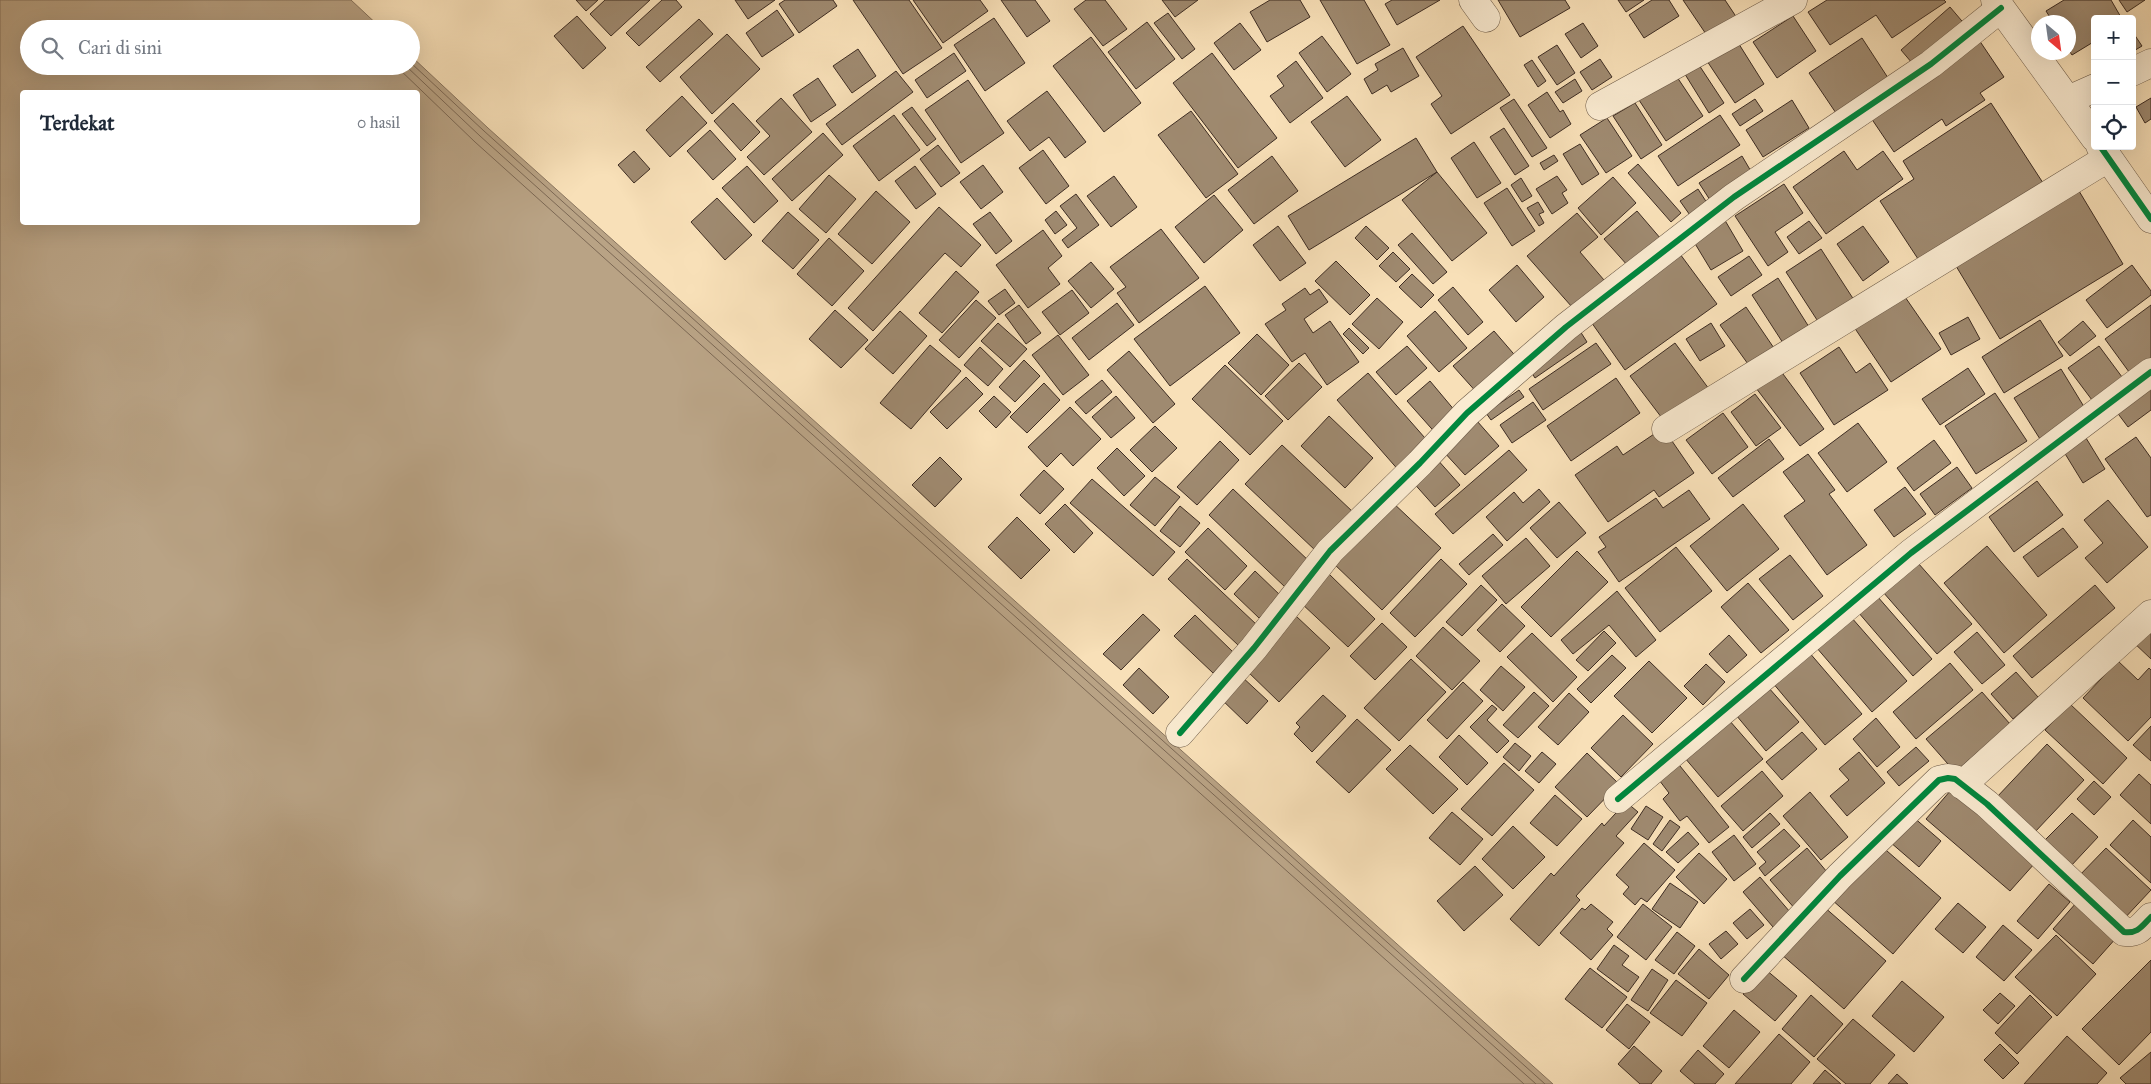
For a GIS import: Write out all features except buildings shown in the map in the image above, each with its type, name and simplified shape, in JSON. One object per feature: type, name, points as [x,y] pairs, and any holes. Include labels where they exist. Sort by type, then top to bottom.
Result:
[{"type":"street","points":[[1600,106],[1793,0]]},
{"type":"street","points":[[1180,732],[1254,648],[1330,551],[1420,464],[1467,413],[1566,327],[1727,203],[1930,64],[1998,4],[2091,133]]},
{"type":"street","points":[[2136,70],[2151,63]]},
{"type":"street","points":[[2068,100],[2091,90]]},
{"type":"street","points":[[1666,429],[2096,150]]},
{"type":"street","points":[[2103,150],[2151,220]]},
{"type":"street","points":[[1618,799],[1911,553],[2151,372]]},
{"type":"street","points":[[1962,785],[2151,614]]},
{"type":"street","points":[[1744,979],[1840,876],[1939,780],[1948,778],[1955,779],[1987,804],[2124,932],[2140,930],[2151,917]]},
{"type":"water","points":[[0,0],[351,0],[372,20],[20,20],[20,75],[420,75],[420,64],[488,128],[1553,1084],[0,1084]]},
{"type":"cycle path","points":[[1180,733],[1254,648],[1330,551],[1420,463],[1467,413],[1566,327],[1734,197],[1931,64],[2001,8]]},
{"type":"cycle path","points":[[2103,150],[2151,219]]},
{"type":"cycle path","points":[[1618,799],[1911,553],[2151,372]]},
{"type":"cycle path","points":[[1744,979],[1840,876],[1939,780],[1948,778],[1955,779],[1987,804],[2124,932],[2136,931],[2151,917]]}]
